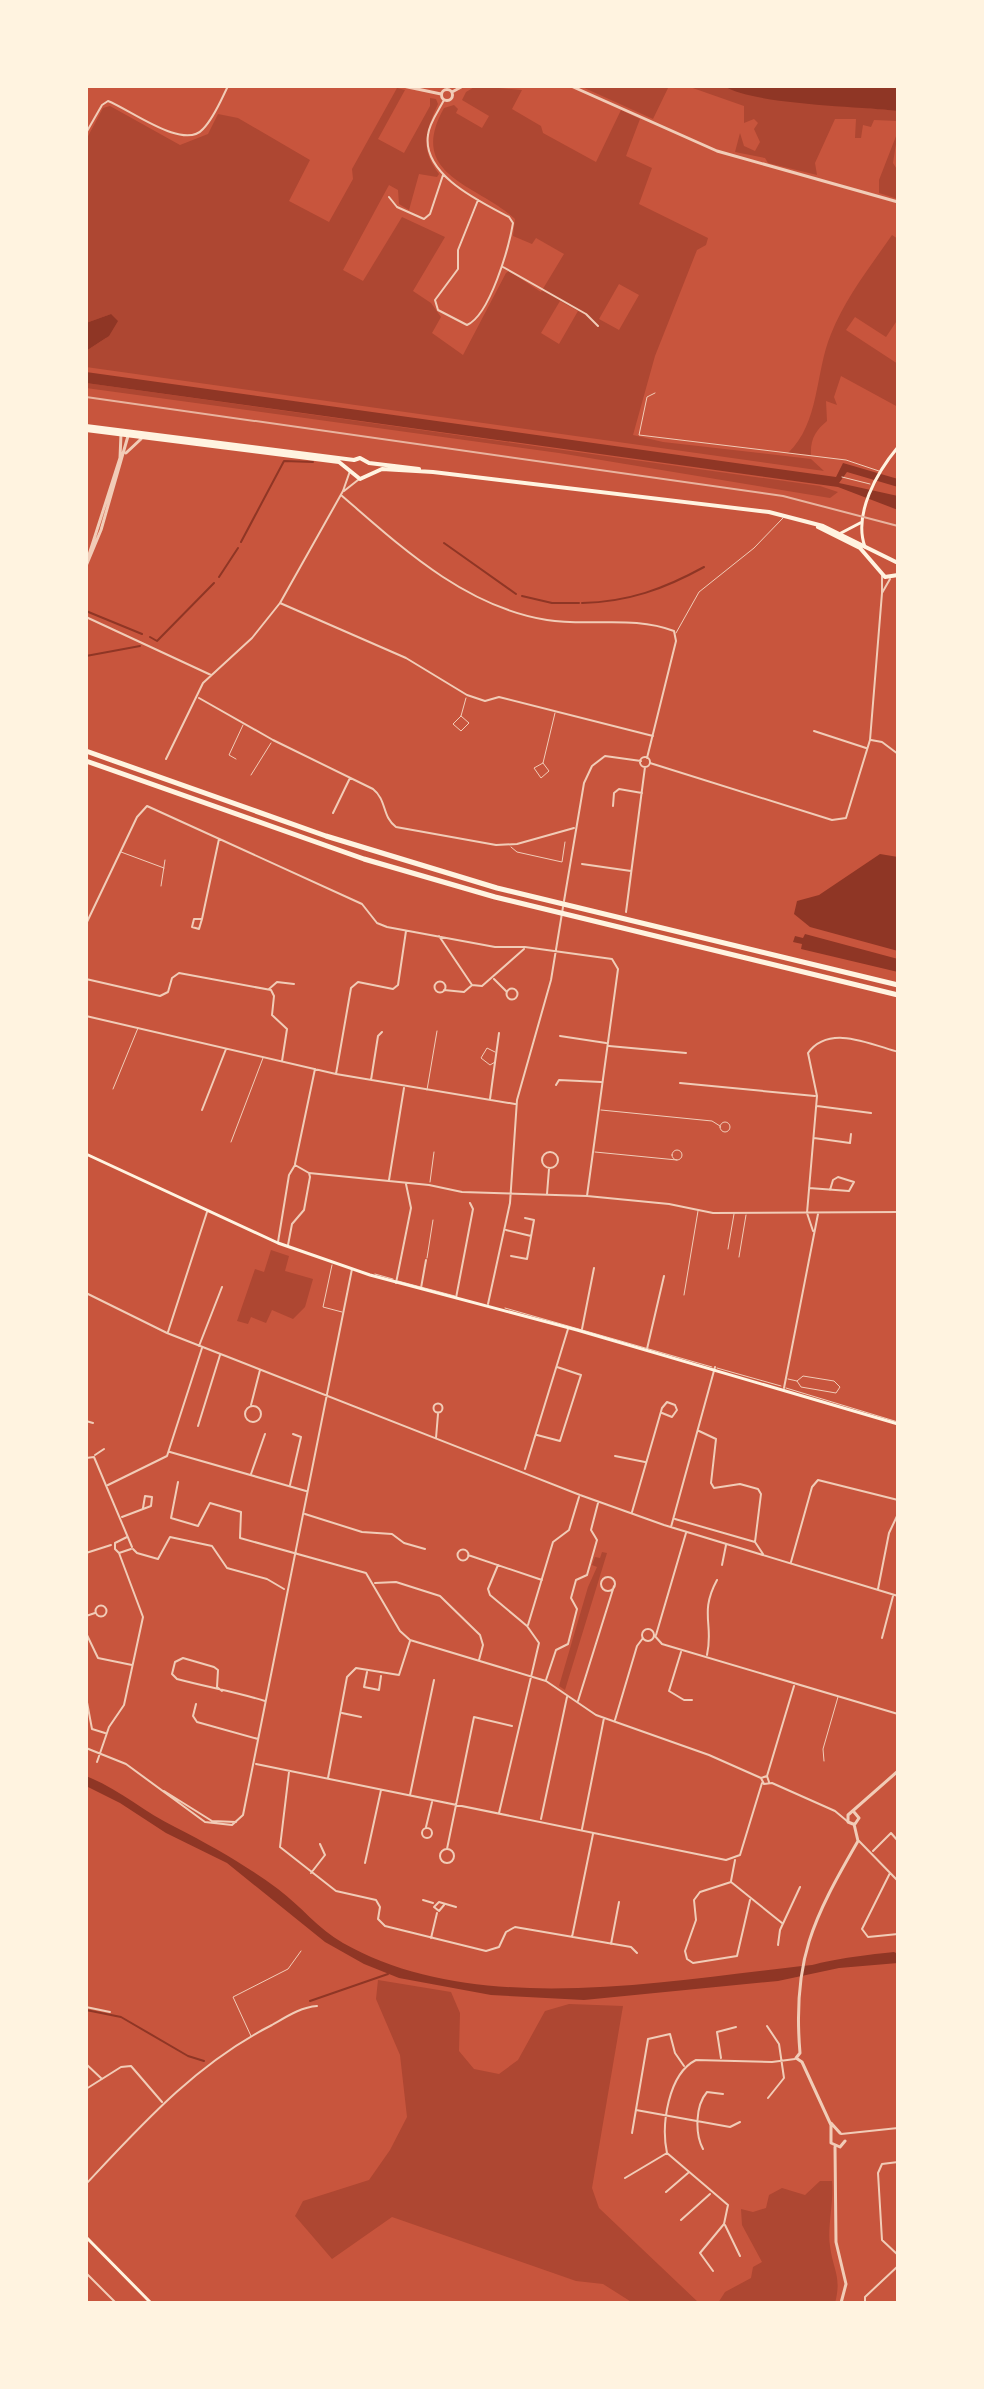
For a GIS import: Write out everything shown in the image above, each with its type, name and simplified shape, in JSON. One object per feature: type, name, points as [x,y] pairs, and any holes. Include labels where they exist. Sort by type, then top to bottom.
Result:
[{"type":"highway","points":[[86,751],[326,836],[497,888],[898,985]]},
{"type":"highway","points":[[86,761],[364,859],[495,897],[898,995]]},
{"type":"main road","points":[[86,428],[364,459],[369,463],[433,472],[786,516],[840,533],[898,563]]},
{"type":"main road","points":[[124,434],[141,439],[339,462],[360,479],[382,469],[433,472]]},
{"type":"main road","points":[[865,547],[863,520],[873,486],[878,472],[898,447]]},
{"type":"main road","points":[[350,470],[354,460]]},
{"type":"main road","points":[[368,475],[369,463]]},
{"type":"main road","points":[[840,533],[863,520]]},
{"type":"main road","points":[[812,524],[860,548],[879,567],[882,575],[896,575]]},
{"type":"main road","points":[[879,567],[885,558]]},
{"type":"main road","points":[[86,1154],[278,1243],[370,1275],[647,1349],[898,1423]]},
{"type":"main road","points":[[86,2237],[151,2303]]},
{"type":"street","points":[[86,133],[102,105],[108,101],[178,136],[196,135],[206,127],[228,86]]},
{"type":"street","points":[[403,86],[441,94]]},
{"type":"street","points":[[441,94],[463,86]]},
{"type":"street","points":[[571,86],[717,151],[898,202]]},
{"type":"street","points":[[452,92],[451,98],[444,100],[428,135],[430,154],[444,174],[478,200],[509,217],[513,223],[499,279],[471,323],[461,323],[436,307],[436,297],[458,269],[457,254],[478,200]]},
{"type":"street","points":[[441,94],[444,100]]},
{"type":"street","points":[[389,197],[397,207],[424,219],[430,214],[444,174]]},
{"type":"street","points":[[502,267],[511,268],[533,285],[586,314],[598,326]]},
{"type":"street","points":[[86,565],[124,457],[124,434]]},
{"type":"street","points":[[86,565],[120,458],[124,434]]},
{"type":"street","points":[[124,457],[141,439]]},
{"type":"street","points":[[166,759],[191,706],[199,698],[203,683],[252,638],[280,603],[342,493],[350,470]]},
{"type":"street","points":[[342,493],[360,479]]},
{"type":"street","points":[[342,493],[406,550],[453,584],[484,601],[547,620],[630,622],[676,633],[647,758],[650,763],[840,820],[850,813],[870,740],[882,575]]},
{"type":"street","points":[[882,593],[896,575]]},
{"type":"street","points":[[280,603],[406,658],[467,695],[485,701],[499,697],[653,736]]},
{"type":"street","points":[[86,617],[211,675]]},
{"type":"street","points":[[199,698],[273,740],[378,792],[388,819],[396,827],[475,843],[511,845],[576,829]]},
{"type":"street","points":[[814,731],[867,748]]},
{"type":"street","points":[[870,740],[882,742],[898,754]]},
{"type":"street","points":[[488,1306],[510,1194],[516,1105],[554,959],[584,783],[592,766],[614,755],[641,761],[647,758]]},
{"type":"street","points":[[626,912],[645,767],[641,761]]},
{"type":"street","points":[[645,767],[650,763]]},
{"type":"street","points":[[333,813],[351,777]]},
{"type":"street","points":[[613,806],[614,793],[619,789],[642,793]]},
{"type":"street","points":[[86,924],[120,851],[145,807],[362,904],[381,925],[495,947],[525,947],[615,961],[618,969],[587,1196]]},
{"type":"street","points":[[566,830],[575,834]]},
{"type":"street","points":[[202,919],[219,838]]},
{"type":"street","points":[[582,864],[632,871]]},
{"type":"street","points":[[86,907],[91,910]]},
{"type":"street","points":[[336,1074],[351,988],[358,982],[393,989],[398,985],[406,929]]},
{"type":"street","points":[[439,935],[472,985]]},
{"type":"street","points":[[444,990],[464,992],[472,985],[482,986],[525,947]]},
{"type":"street","points":[[86,979],[160,996],[168,992],[172,978],[179,973],[268,989],[274,996],[272,1015],[287,1029],[282,1062]]},
{"type":"street","points":[[493,978],[507,992]]},
{"type":"street","points":[[268,989],[277,982],[294,984]]},
{"type":"street","points":[[86,1016],[336,1074],[516,1105]]},
{"type":"street","points":[[370,1081],[378,1036],[382,1032]]},
{"type":"street","points":[[489,1100],[499,1033]]},
{"type":"street","points":[[560,1036],[608,1045],[686,1053]]},
{"type":"street","points":[[813,1231],[807,1213],[817,1096],[807,1058],[821,1041],[844,1038],[898,1052]]},
{"type":"street","points":[[202,1110],[226,1049]]},
{"type":"street","points":[[278,1243],[289,1175],[295,1165],[315,1069]]},
{"type":"street","points":[[556,1085],[559,1080],[602,1082]]},
{"type":"street","points":[[680,1083],[817,1096]]},
{"type":"street","points":[[389,1181],[405,1086]]},
{"type":"street","points":[[816,1106],[871,1113]]},
{"type":"street","points":[[812,1138],[850,1143],[851,1134]]},
{"type":"street","points":[[547,1196],[549,1168],[542,1160],[545,1154],[552,1152],[558,1160],[555,1167],[549,1168]]},
{"type":"street","points":[[295,1165],[309,1173],[406,1182],[462,1192],[587,1196],[746,1215],[898,1212]]},
{"type":"street","points":[[288,1247],[294,1221],[305,1206],[309,1173]]},
{"type":"street","points":[[808,1188],[830,1190],[849,1191],[854,1182],[838,1177],[833,1180],[830,1190]]},
{"type":"street","points":[[397,1282],[411,1208],[406,1182]]},
{"type":"street","points":[[456,1298],[473,1209],[470,1203]]},
{"type":"street","points":[[167,1333],[207,1212]]},
{"type":"street","points":[[783,1389],[818,1213]]},
{"type":"street","points":[[282,1217],[294,1221]]},
{"type":"street","points":[[511,1256],[527,1259],[534,1220],[525,1218]]},
{"type":"street","points":[[504,1230],[531,1236]]},
{"type":"street","points":[[421,1288],[426,1260]]},
{"type":"street","points":[[581,1331],[594,1268]]},
{"type":"street","points":[[86,1748],[126,1764],[205,1822],[225,1826],[237,1822],[246,1808],[287,1601],[286,1590],[352,1269]]},
{"type":"street","points":[[647,1349],[664,1276]]},
{"type":"street","points":[[108,1485],[162,1461],[169,1451],[222,1287]]},
{"type":"street","points":[[86,1293],[167,1333],[598,1502],[686,1532],[896,1595],[882,1638]]},
{"type":"street","points":[[524,1471],[568,1328]]},
{"type":"street","points":[[198,1426],[220,1354]]},
{"type":"street","points":[[536,1435],[560,1441],[581,1375],[557,1367]]},
{"type":"street","points":[[671,1527],[714,1369]]},
{"type":"street","points":[[251,1406],[261,1413],[254,1422],[245,1414],[251,1406],[260,1370]]},
{"type":"street","points":[[436,1439],[437,1413]]},
{"type":"street","points":[[631,1514],[662,1413]]},
{"type":"street","points":[[86,1421],[93,1423]]},
{"type":"street","points":[[699,1431],[716,1439],[711,1483],[714,1488],[740,1484],[758,1489],[761,1494],[755,1542],[763,1555]]},
{"type":"street","points":[[251,1475],[265,1434]]},
{"type":"street","points":[[290,1486],[301,1437],[293,1434]]},
{"type":"street","points":[[86,1458],[94,1457],[104,1449]]},
{"type":"street","points":[[169,1451],[308,1491]]},
{"type":"street","points":[[615,1456],[646,1462]]},
{"type":"street","points":[[94,1457],[137,1553],[158,1559],[164,1554],[170,1537],[178,1536],[212,1546],[223,1564],[267,1579],[286,1590]]},
{"type":"street","points":[[791,1563],[812,1487],[818,1480],[898,1500]]},
{"type":"street","points":[[178,1482],[171,1518],[198,1526],[210,1503],[241,1512],[240,1538],[366,1573],[375,1583],[400,1631],[410,1640],[546,1681],[604,1718],[701,1751],[761,1778],[767,1776]]},
{"type":"street","points":[[527,1626],[553,1542],[569,1530],[580,1495]]},
{"type":"street","points":[[546,1681],[556,1650],[568,1644],[577,1609],[571,1598],[576,1580],[587,1575],[597,1540],[591,1530],[598,1502]]},
{"type":"street","points":[[121,1517],[143,1508]]},
{"type":"street","points":[[303,1514],[362,1532],[392,1534],[404,1543],[425,1549]]},
{"type":"street","points":[[877,1590],[889,1533],[898,1514]]},
{"type":"street","points":[[674,1519],[755,1542]]},
{"type":"street","points":[[643,1638],[650,1641],[655,1635],[686,1532]]},
{"type":"street","points":[[86,1553],[114,1546],[128,1537]]},
{"type":"street","points":[[722,1565],[726,1544]]},
{"type":"street","points":[[97,1762],[106,1733],[124,1705],[143,1617],[114,1546]]},
{"type":"street","points":[[119,1553],[133,1549]]},
{"type":"street","points":[[468,1555],[543,1581]]},
{"type":"street","points":[[498,1565],[488,1589],[490,1595],[527,1626],[539,1643],[499,1813]]},
{"type":"street","points":[[706,1656],[711,1636],[705,1615],[717,1580]]},
{"type":"street","points":[[375,1583],[396,1582],[440,1596],[480,1635],[483,1645],[479,1661]]},
{"type":"street","points":[[577,1702],[614,1586]]},
{"type":"street","points":[[86,1616],[96,1613]]},
{"type":"street","points":[[617,1722],[637,1646],[646,1630],[655,1635],[659,1643],[898,1714]]},
{"type":"street","points":[[86,1633],[98,1658],[133,1665]]},
{"type":"street","points":[[328,1778],[351,1670],[399,1675],[410,1640]]},
{"type":"street","points":[[681,1650],[669,1691],[684,1700],[692,1700]]},
{"type":"street","points":[[222,1691],[217,1687],[218,1670],[214,1667],[183,1658],[175,1662],[174,1678],[222,1691],[266,1701]]},
{"type":"street","points":[[368,1671],[364,1687],[379,1690],[381,1674]]},
{"type":"street","points":[[410,1795],[434,1680]]},
{"type":"street","points":[[769,1782],[767,1776],[794,1685]]},
{"type":"street","points":[[540,1821],[568,1696]]},
{"type":"street","points":[[86,1697],[92,1729],[106,1733]]},
{"type":"street","points":[[196,1704],[193,1716],[197,1722],[259,1739]]},
{"type":"street","points":[[340,1713],[361,1717]]},
{"type":"street","points":[[447,1849],[474,1717],[512,1726]]},
{"type":"street","points":[[581,1830],[604,1718]]},
{"type":"street","points":[[255,1764],[735,1860]]},
{"type":"street","points":[[289,1771],[279,1841],[284,1853],[336,1891],[376,1900],[380,1907],[378,1919],[385,1926],[490,1951],[499,1947],[506,1932],[515,1927],[610,1946],[631,1947],[637,1953]]},
{"type":"street","points":[[848,1822],[852,1812],[898,1771]]},
{"type":"street","points":[[731,1882],[761,1778]]},
{"type":"street","points":[[762,1783],[769,1782],[835,1811],[854,1824]]},
{"type":"street","points":[[365,1863],[381,1789]]},
{"type":"street","points":[[426,1829],[432,1800]]},
{"type":"street","points":[[835,1811],[852,1812],[859,1818],[854,1824]]},
{"type":"street","points":[[854,1824],[858,1841],[898,1881]]},
{"type":"street","points":[[572,1938],[593,1832]]},
{"type":"street","points":[[872,1852],[891,1833],[898,1841]]},
{"type":"street","points":[[713,2271],[700,2253],[724,2224],[728,2205],[710,2194],[667,2153],[664,2134],[677,2077],[684,2067],[696,2060],[782,2061],[796,2058],[800,2053],[799,1988],[810,1933],[829,1888],[858,1841]]},
{"type":"street","points":[[311,1874],[325,1855],[320,1844]]},
{"type":"street","points":[[890,1873],[862,1929],[868,1937],[898,1934]]},
{"type":"street","points":[[731,1882],[782,1923]]},
{"type":"street","points":[[731,1882],[696,1895],[693,1904],[696,1920],[685,1955],[693,1963],[737,1956],[750,1900]]},
{"type":"street","points":[[778,1945],[782,1923],[800,1887]]},
{"type":"street","points":[[423,1900],[456,1907]]},
{"type":"street","points":[[610,1946],[619,1902]]},
{"type":"street","points":[[435,1904],[438,1911]]},
{"type":"street","points":[[431,1939],[438,1911],[444,1905]]},
{"type":"street","points":[[86,2184],[195,2073],[251,2036],[305,2008],[317,2006]]},
{"type":"street","points":[[86,2007],[110,2012]]},
{"type":"street","points":[[767,2026],[779,2044],[784,2078],[768,2098]]},
{"type":"street","points":[[720,2060],[717,2032],[736,2027]]},
{"type":"street","points":[[632,2133],[648,2039],[670,2034],[675,2053],[684,2067]]},
{"type":"street","points":[[800,2053],[805,2056],[802,2062]]},
{"type":"street","points":[[796,2058],[802,2062],[834,2134],[845,2141]]},
{"type":"street","points":[[86,2064],[102,2079]]},
{"type":"street","points":[[86,2089],[121,2067],[131,2066],[163,2103]]},
{"type":"street","points":[[703,2149],[698,2139],[702,2098],[707,2092],[723,2094]]},
{"type":"street","points":[[635,2110],[730,2127],[740,2122]]},
{"type":"street","points":[[829,2120],[845,2141]]},
{"type":"street","points":[[834,2134],[853,2135],[898,2128]]},
{"type":"street","points":[[834,2134],[831,2141],[837,2156],[836,2242],[846,2284],[841,2303]]},
{"type":"street","points":[[837,2156],[841,2146],[853,2135]]},
{"type":"street","points":[[835,2147],[841,2146]]},
{"type":"street","points":[[625,2178],[667,2153]]},
{"type":"street","points":[[898,2162],[882,2164],[878,2173],[882,2240],[898,2255]]},
{"type":"street","points":[[666,2192],[688,2173]]},
{"type":"street","points":[[681,2220],[710,2194]]},
{"type":"street","points":[[724,2224],[740,2256]]},
{"type":"street","points":[[864,2302],[881,2278],[898,2266]]},
{"type":"street","points":[[86,2273],[116,2303]]},
{"type":"lane","points":[[655,393],[647,397],[639,435],[846,460],[878,472]]},
{"type":"lane","points":[[842,477],[873,486]]},
{"type":"lane","points":[[676,633],[699,592],[786,516]]},
{"type":"lane","points":[[461,716],[467,695]]},
{"type":"lane","points":[[543,763],[556,710]]},
{"type":"lane","points":[[236,759],[229,755],[243,724]]},
{"type":"lane","points":[[251,775],[273,740]]},
{"type":"lane","points":[[511,845],[517,852],[562,862],[565,842]]},
{"type":"lane","points":[[120,851],[164,868]]},
{"type":"lane","points":[[161,886],[165,860]]},
{"type":"lane","points":[[113,1089],[138,1028]]},
{"type":"lane","points":[[427,1090],[437,1031]]},
{"type":"lane","points":[[495,1062],[490,1065],[481,1058],[487,1048],[497,1053]]},
{"type":"lane","points":[[231,1142],[263,1058]]},
{"type":"lane","points":[[598,1110],[712,1121],[720,1126]]},
{"type":"lane","points":[[429,1185],[434,1152]]},
{"type":"lane","points":[[593,1152],[677,1160]]},
{"type":"lane","points":[[684,1295],[698,1210]]},
{"type":"lane","points":[[728,1249],[734,1214]]},
{"type":"lane","points":[[739,1257],[746,1215]]},
{"type":"lane","points":[[426,1260],[433,1220]]},
{"type":"lane","points":[[333,1262],[323,1307],[343,1312]]},
{"type":"lane","points":[[501,1309],[581,1331]]},
{"type":"lane","points":[[786,1379],[797,1381],[801,1387],[836,1393],[840,1387],[834,1381],[803,1376],[797,1381]]},
{"type":"lane","points":[[824,1761],[823,1749],[838,1697]]},
{"type":"lane","points":[[251,2036],[233,1997],[288,1969],[301,1951]]},
{"type":"shaded area","points":[[476,86],[522,90],[512,109],[541,126],[543,133],[596,162],[621,110],[640,119],[626,156],[652,168],[639,204],[708,238],[706,245],[697,250],[655,356],[633,435],[663,442],[811,459],[824,471],[86,367],[86,351],[106,338],[111,314],[86,323],[86,140],[103,108],[110,106],[180,145],[208,134],[218,114],[238,118],[310,160],[289,201],[329,222],[353,179],[352,169],[397,88],[405,90],[378,139],[404,153],[430,106],[430,98],[436,99],[438,104],[426,139],[429,156],[439,174],[437,177],[419,174],[409,210],[399,204],[398,190],[389,185],[343,270],[363,281],[402,217],[445,237],[413,291],[431,303],[441,317],[432,333],[463,355],[506,273],[509,271],[541,292],[564,254],[536,238],[532,244],[513,236],[515,219],[451,176],[440,164],[434,149],[435,131],[444,108],[454,105],[458,109],[456,113],[482,128],[489,116],[462,100],[466,92]],"holes":[[[619,284],[639,295],[619,330],[599,319]],[[560,301],[578,311],[559,344],[541,333]]]},
{"type":"shaded area","points":[[580,86],[669,86],[653,119]]},
{"type":"shaded area","points":[[687,86],[724,86],[748,94],[786,100],[898,111],[898,121],[874,120],[871,127],[863,125],[861,138],[855,138],[856,119],[835,119],[815,163],[817,175],[735,152],[740,133],[744,146],[755,151],[760,142],[754,129],[758,123],[754,119],[744,123],[744,106]]},
{"type":"shaded area","points":[[724,86],[898,86],[898,111],[782,101]]},
{"type":"shaded area","points":[[898,131],[893,163],[898,171],[898,199],[879,193],[879,180]]},
{"type":"shaded area","points":[[892,235],[898,239],[898,319],[886,337],[855,317],[846,330],[898,364],[898,407],[841,376],[834,397],[837,405],[826,401],[827,421],[814,435],[811,455],[788,453],[806,427],[826,349],[837,320]]},
{"type":"shaded area","points":[[111,314],[118,321],[109,336],[86,351],[86,323]]},
{"type":"shaded area","points":[[86,372],[836,477],[843,463],[898,479],[898,487],[847,472],[839,483],[898,496],[898,510],[838,487],[86,383]]},
{"type":"shaded area","points":[[86,383],[820,486],[838,492],[830,498],[559,453],[86,388]]},
{"type":"shaded area","points":[[880,854],[898,857],[898,951],[810,927],[794,914],[797,901],[819,895]]},
{"type":"shaded area","points":[[805,934],[898,959],[898,972],[801,949],[802,944],[793,942],[795,936],[803,938]]},
{"type":"shaded area","points":[[271,1250],[289,1256],[285,1271],[313,1279],[305,1307],[293,1319],[272,1310],[266,1323],[251,1317],[248,1324],[237,1321],[255,1269],[264,1272]]},
{"type":"shaded area","points":[[602,1552],[607,1553],[565,1690],[559,1686],[588,1587],[597,1567],[592,1565],[595,1557],[600,1558]]},
{"type":"shaded area","points":[[86,1776],[253,1871],[343,1943],[395,1966],[452,1981],[512,1987],[573,1988],[696,1979],[894,1952],[898,1954],[898,1963],[839,1968],[778,1981],[584,2000],[491,1995],[399,1978],[364,1964],[325,1942],[227,1863],[166,1833],[120,1803],[86,1786]]},
{"type":"shaded area","points":[[378,1980],[451,1992],[460,2013],[459,2051],[474,2069],[499,2074],[518,2060],[545,2011],[569,2004],[623,2006],[592,2188],[599,2208],[699,2303],[633,2303],[603,2284],[576,2281],[392,2217],[332,2259],[295,2216],[303,2201],[369,2180],[390,2150],[407,2117],[400,2055],[376,1999]]},
{"type":"shaded area","points":[[820,2181],[832,2181],[829,2239],[837,2280],[835,2303],[718,2303],[725,2292],[751,2278],[753,2267],[762,2262],[742,2225],[741,2209],[753,2212],[766,2208],[769,2195],[782,2188],[805,2195]]},
{"type":"waterway","points":[[241,542],[284,461],[313,462]]},
{"type":"waterway","points":[[444,543],[516,594]]},
{"type":"waterway","points":[[219,577],[238,548]]},
{"type":"waterway","points":[[582,603],[645,593],[704,567]]},
{"type":"waterway","points":[[150,637],[157,641],[214,583]]},
{"type":"waterway","points":[[522,596],[552,603],[579,603]]},
{"type":"waterway","points":[[86,611],[142,634]]},
{"type":"waterway","points":[[86,656],[140,646]]},
{"type":"waterway","points":[[310,2001],[388,1974]]},
{"type":"waterway","points":[[86,2010],[121,2017],[188,2056],[204,2061]]},
{"type":"railway","points":[[86,397],[783,496],[898,526]]}]
